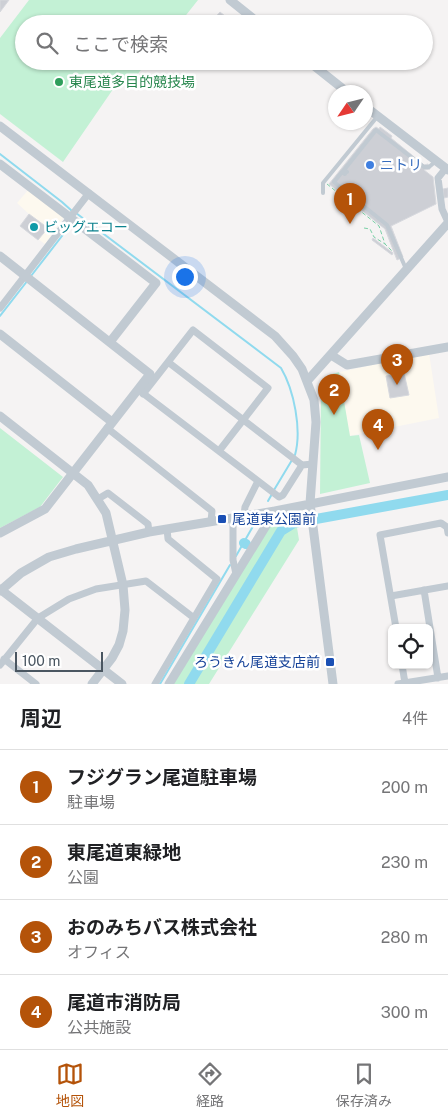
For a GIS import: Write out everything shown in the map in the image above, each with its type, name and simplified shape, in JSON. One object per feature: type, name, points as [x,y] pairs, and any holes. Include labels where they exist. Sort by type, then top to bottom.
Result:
[{"type":"street","points":[[230,0],[249,15]]},
{"type":"street","points":[[319,70],[338,85]]},
{"type":"street","points":[[308,380],[448,222],[442,209],[438,178],[447,169],[433,164],[373,112]]},
{"type":"street","points":[[0,126],[275,336],[293,356],[308,380],[314,400],[316,422],[311,507],[333,684]]},
{"type":"street","points":[[0,164],[73,217],[156,284],[110,342]]},
{"type":"street","points":[[0,308],[27,278],[89,193]]},
{"type":"street","points":[[0,256],[150,374],[140,392]]},
{"type":"street","points":[[0,533],[45,509],[110,425],[168,362],[193,330],[268,388],[219,451]]},
{"type":"street","points":[[0,334],[212,511],[211,521]]},
{"type":"street","points":[[331,354],[347,365],[448,346]]},
{"type":"street","points":[[168,362],[302,465],[313,464]]},
{"type":"street","points":[[140,392],[279,497],[283,495],[302,465]]},
{"type":"street","points":[[0,416],[88,485],[106,513],[123,585],[125,610],[123,631],[119,645],[104,670],[92,684]]},
{"type":"street","points":[[122,684],[0,590],[21,573],[49,557],[113,540],[244,515],[311,507],[448,477]]},
{"type":"street","points":[[244,515],[245,507],[258,481]]},
{"type":"street","points":[[98,499],[108,493],[148,524],[148,532]]},
{"type":"street","points":[[169,684],[275,511]]},
{"type":"street","points":[[233,518],[233,560],[236,574]]},
{"type":"street","points":[[395,624],[380,534],[441,523],[447,527],[448,533]]},
{"type":"street","points":[[155,684],[217,579],[168,539],[167,529]]},
{"type":"street","points":[[36,684],[2,662],[38,618],[69,598],[96,589],[146,581],[194,618]]},
{"type":"street","points":[[391,596],[448,586]]},
{"type":"street","points":[[424,590],[438,678]]},
{"type":"street","points":[[402,669],[401,683],[448,676]]},
{"type":"lane","points":[[323,193],[324,182],[378,116]]},
{"type":"lane","points":[[406,269],[387,225],[334,182],[342,172],[346,173],[344,170],[376,130],[424,167],[433,164]]},
{"type":"path","points":[[324,182],[379,226],[385,244]]},
{"type":"path","points":[[364,228],[370,229],[374,237],[393,252]]},
{"type":"shaded area","points":[[29,189],[64,217],[45,244],[20,226],[29,214],[17,203]]},
{"type":"shaded area","points":[[429,353],[439,418],[349,436],[340,372]]},
{"type":"green space","name":"東尾道多目的競技場","points":[[29,0],[198,0],[186,15],[18,15]]},
{"type":"green space","name":"東尾道多目的競技場","points":[[15,18],[15,70],[141,70],[129,85],[120,79],[63,162],[0,114],[0,38]]},
{"type":"green space","points":[[339,372],[350,436],[359,435],[370,483],[320,494],[321,396],[329,375]]},
{"type":"green space","points":[[0,428],[63,477],[40,507],[0,528]]},
{"type":"green space","points":[[295,515],[299,540],[209,684],[173,684],[272,519]]},
{"type":"building","points":[[0,0],[9,0],[0,12]]},
{"type":"building","points":[[376,127],[379,129],[380,127],[424,165],[428,164],[430,169],[424,170],[433,177],[436,204],[391,226],[403,257],[397,260],[385,229],[329,184]]},
{"type":"building","points":[[448,188],[448,197],[444,198],[443,189]]},
{"type":"building","name":"ビッグエコー","points":[[29,214],[48,228],[38,240],[20,226]]},
{"type":"building","points":[[373,238],[393,253],[392,255],[372,240]]},
{"type":"building","points":[[404,373],[409,395],[390,398],[386,376]]},
{"type":"waterway","points":[[0,154],[72,211]]},
{"type":"waterway","points":[[76,213],[281,368],[290,387],[296,410],[298,434],[295,455]]},
{"type":"waterway","points":[[31,276],[72,223]]},
{"type":"waterway","points":[[0,316],[28,280]]},
{"type":"waterway","points":[[274,490],[292,460]]},
{"type":"waterway","points":[[268,501],[272,494]]},
{"type":"waterway","points":[[189,684],[281,531],[294,523],[448,495]]},
{"type":"waterway","points":[[236,556],[256,521]]},
{"type":"waterway","points":[[160,684],[230,565]]},
{"type":"place","name":"東尾道多目的競技場","points":[[59,82]]},
{"type":"place","name":"ニトリ","points":[[370,165]]},
{"type":"place","name":"フジグラン尾道駐車場","points":[[350,224]]},
{"type":"place","name":"ビッグエコー","points":[[34,227]]},
{"type":"place","name":"おのみちバス株式会社","points":[[397,385]]},
{"type":"place","name":"東尾道東緑地","points":[[334,415]]},
{"type":"place","name":"尾道市消防局","points":[[378,450]]},
{"type":"place","name":"尾道東公園前","points":[[222,519]]},
{"type":"place","name":"ろうきん尾道支店前","points":[[330,662]]}]
